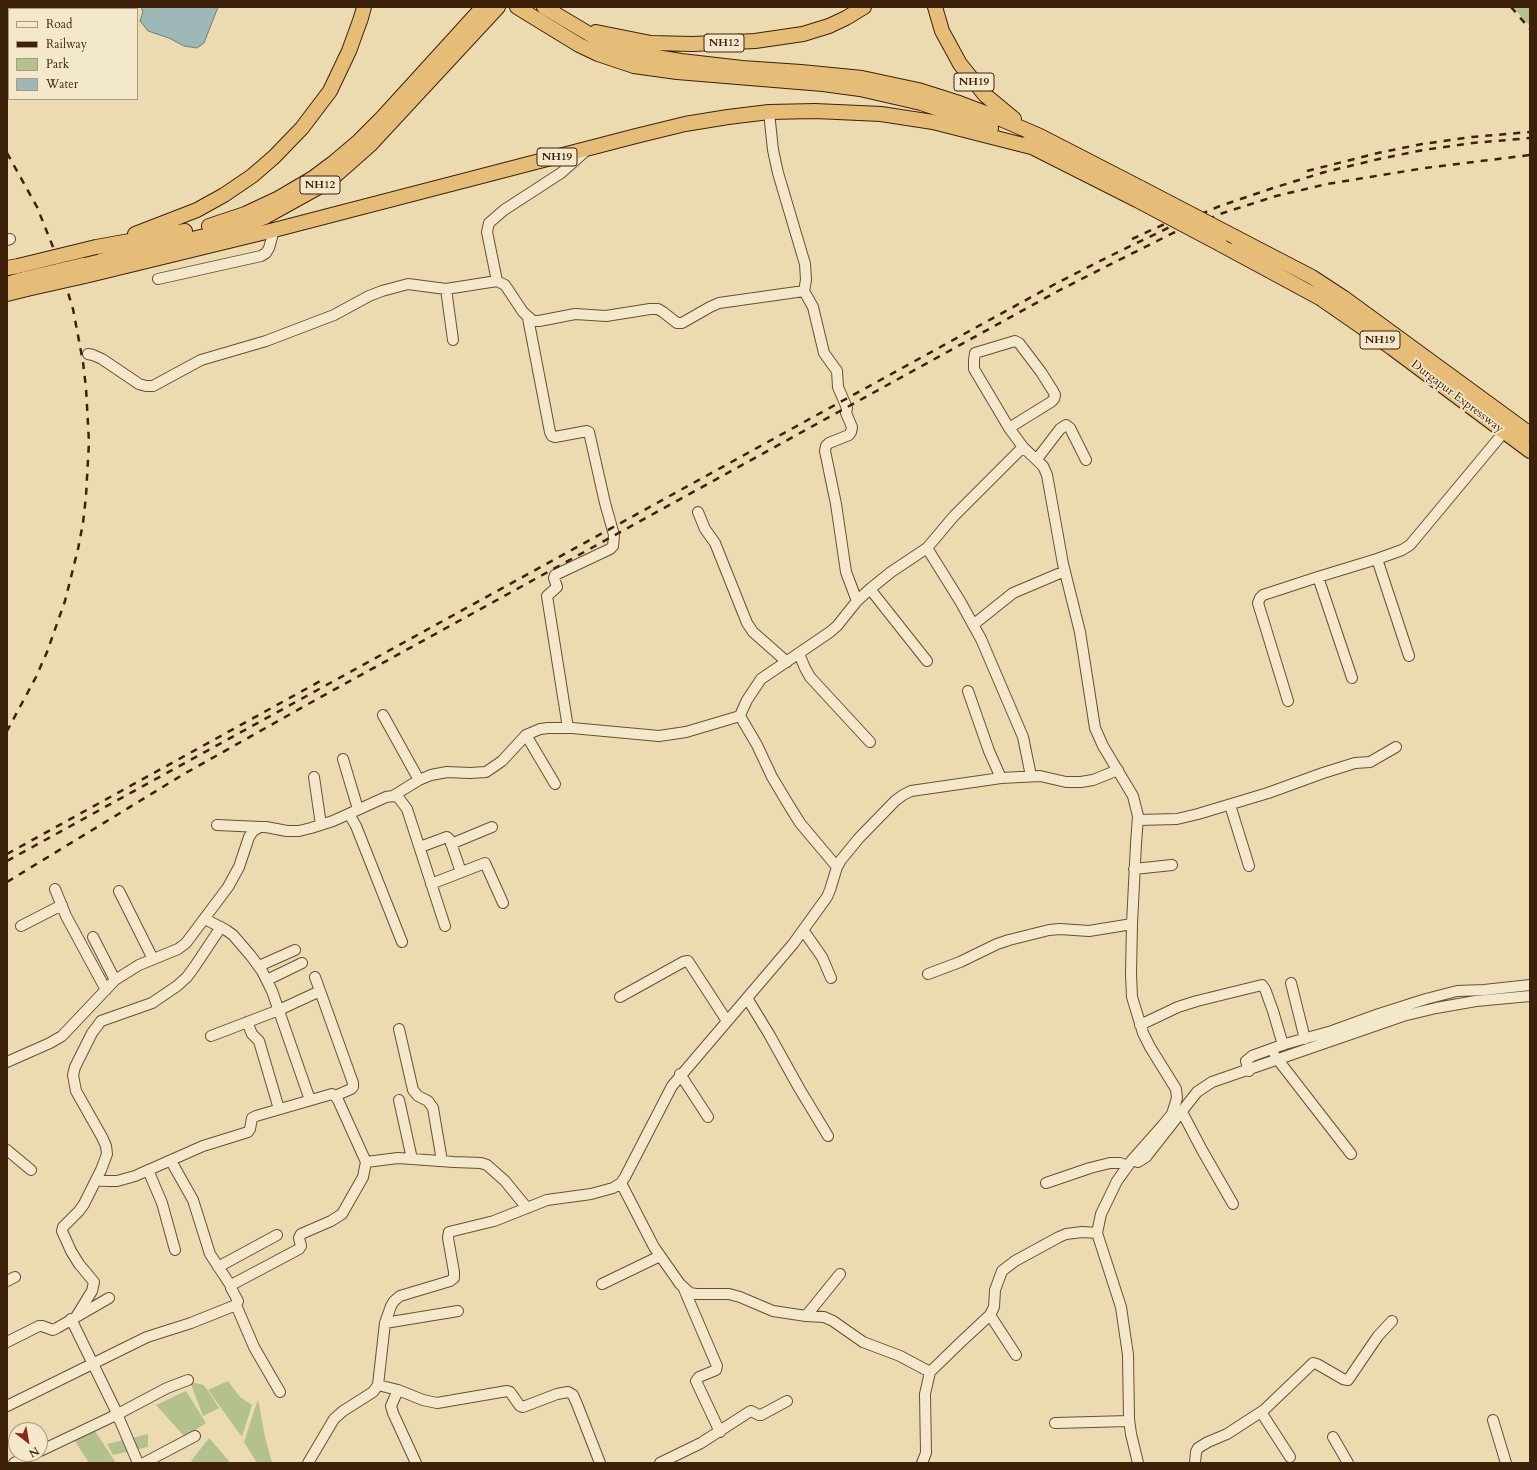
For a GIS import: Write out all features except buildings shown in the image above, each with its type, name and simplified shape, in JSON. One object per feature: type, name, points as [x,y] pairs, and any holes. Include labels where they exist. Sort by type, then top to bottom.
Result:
[{"type":"highway","points":[[96,247],[157,226],[197,210],[224,195],[252,176],[274,157],[302,128],[330,91],[349,51],[364,7]]},
{"type":"highway","points":[[12,267],[96,247],[157,237],[214,225],[245,214],[279,198],[302,185],[333,163],[359,141],[382,118],[483,7]]},
{"type":"highway","name":"NH12","points":[[84,270],[242,226],[264,217],[318,187],[370,145],[498,7]]},
{"type":"highway","name":"NH19","points":[[544,7],[606,44],[637,54],[656,58],[742,68],[840,75],[889,84],[959,103],[996,117],[1037,142],[1138,193]]},
{"type":"highway","name":"NH12","points":[[578,27],[605,35],[651,43],[693,44],[755,41],[789,37],[822,28],[846,18],[864,7]]},
{"type":"highway","name":"NH19","points":[[936,7],[942,31],[950,47],[972,80],[998,107],[1037,142]]},
{"type":"highway","name":"NH19","points":[[521,10],[579,45],[598,54],[628,64],[678,72],[823,84],[889,95],[920,103],[1037,142]]},
{"type":"highway","name":"NH19","points":[[7,294],[25,284],[274,230],[685,124],[769,112],[849,112],[907,117],[986,134],[1037,142]]},
{"type":"highway","name":"Durgapur Expressway","points":[[1138,193],[1235,238],[1312,277],[1344,298],[1530,434]]},
{"type":"highway","name":"Durgapur Expressway","points":[[1138,193],[1220,244],[1320,298],[1386,344],[1530,451]]},
{"type":"highway","points":[[7,284],[25,284]]},
{"type":"street","points":[[769,112],[773,150],[778,173],[805,264],[806,280],[804,291],[813,307],[824,354],[837,371],[838,387],[852,427],[849,435],[829,443],[826,446],[825,452],[836,504],[846,572],[856,601]]},
{"type":"street","points":[[497,281],[487,232],[490,223],[504,210],[561,173],[588,149]]},
{"type":"street","points":[[158,279],[261,256],[266,253],[269,248],[274,230]]},
{"type":"street","points":[[88,354],[102,359],[139,384],[153,386],[200,360],[273,339],[334,315],[369,296],[408,284],[446,289],[497,281],[505,285],[510,290],[523,312],[533,321],[575,314],[606,316],[658,309],[677,323],[682,323],[719,303],[804,291]]},
{"type":"street","points":[[446,289],[453,340]]},
{"type":"street","points":[[528,318],[550,432],[552,436],[555,437],[587,431],[589,432],[614,535],[613,546],[610,549],[555,575],[554,578],[557,588],[547,596],[568,728]]},
{"type":"street","points":[[1008,428],[1051,402],[1055,395],[1041,372],[1015,341],[975,353],[974,369],[1008,428],[1043,466],[1047,475],[1065,572],[1080,632],[1095,728],[1098,737],[1133,796],[1138,816],[1132,924],[1132,997],[1140,1025],[1150,1047],[1176,1089],[1177,1098],[1172,1114],[1130,1163],[1117,1181],[1101,1214],[1097,1233],[1121,1307],[1128,1355],[1129,1420],[1138,1463]]},
{"type":"street","points":[[837,867],[800,823],[779,790],[762,754],[743,720],[747,700],[761,679],[787,662],[802,661],[821,639],[837,626],[856,601],[873,592],[891,572],[930,552],[954,516],[1060,429],[1066,425],[1070,428],[1086,460]]},
{"type":"street","points":[[1288,701],[1258,603],[1260,598],[1263,595],[1377,559],[1402,550],[1410,545],[1504,432]]},
{"type":"street","points":[[698,512],[705,529],[715,543],[747,624],[753,632],[787,662]]},
{"type":"street","points":[[930,552],[983,644],[1019,726],[1023,737],[1031,776]]},
{"type":"street","points":[[1377,559],[1409,656]]},
{"type":"street","points":[[973,625],[1013,593],[1065,572]]},
{"type":"street","points":[[1318,577],[1352,678]]},
{"type":"street","points":[[873,592],[927,661]]},
{"type":"street","points":[[802,661],[810,676],[870,742]]},
{"type":"street","points":[[968,691],[990,755],[1001,778]]},
{"type":"street","points":[[383,715],[419,780]]},
{"type":"street","points":[[217,825],[266,827],[287,831],[299,831],[354,817],[386,797],[398,798],[419,780],[439,773],[486,772],[502,761],[540,729],[568,728],[659,736],[743,720]]},
{"type":"street","points":[[528,738],[555,784]]},
{"type":"street","points":[[1138,820],[1186,817],[1349,765],[1370,762],[1396,747]]},
{"type":"street","points":[[343,759],[354,817],[402,942]]},
{"type":"street","points":[[308,1463],[334,1419],[343,1411],[373,1392],[378,1385],[385,1323],[390,1306],[400,1296],[450,1281],[454,1278],[448,1238],[449,1232],[494,1221],[547,1200],[591,1194],[613,1188],[621,1182],[672,1086],[680,1074],[748,998],[803,930],[830,890],[837,867],[859,838],[903,795],[911,791],[927,788],[1001,778],[1040,776],[1066,782],[1081,782],[1093,780],[1118,770]]},
{"type":"street","points":[[314,777],[321,825]]},
{"type":"street","points":[[398,798],[407,809],[445,926]]},
{"type":"street","points":[[1230,804],[1249,866]]},
{"type":"street","points":[[74,1318],[92,1291],[94,1282],[79,1264],[71,1251],[62,1231],[63,1226],[79,1211],[96,1180],[107,1154],[106,1146],[79,1098],[74,1083],[73,1075],[75,1067],[92,1033],[101,1021],[152,1003],[177,986],[187,977],[195,966],[212,922],[237,870],[249,837],[253,831],[260,827]]},
{"type":"street","points":[[451,844],[492,827]]},
{"type":"street","points":[[420,847],[447,837],[461,872]]},
{"type":"street","points":[[431,884],[486,863],[503,903]]},
{"type":"street","points":[[1134,869],[1172,864]]},
{"type":"street","points":[[55,889],[106,990]]},
{"type":"street","points":[[119,890],[153,959]]},
{"type":"street","points":[[21,926],[62,905]]},
{"type":"street","points":[[7,1062],[62,1036],[115,980],[139,965],[178,949],[212,922]]},
{"type":"street","points":[[212,922],[233,936],[259,966],[267,980],[310,1100]]},
{"type":"street","points":[[928,974],[955,964],[997,944],[1049,930],[1060,929],[1089,931],[1132,924]]},
{"type":"street","points":[[803,930],[822,957],[831,978]]},
{"type":"street","points":[[93,937],[115,980]]},
{"type":"street","points":[[259,966],[295,950]]},
{"type":"street","points":[[620,996],[682,962],[688,961],[727,1021]]},
{"type":"street","points":[[267,980],[302,963]]},
{"type":"street","points":[[96,1180],[117,1180],[148,1170],[196,1149],[248,1132],[252,1118],[327,1095],[332,1094],[335,1096],[352,1089],[353,1082],[315,977]]},
{"type":"street","points":[[1291,984],[1305,1038]]},
{"type":"street","points":[[1140,1025],[1178,1007],[1249,987],[1262,985],[1265,989],[1273,1011],[1283,1045]]},
{"type":"street","points":[[1249,1071],[1246,1063],[1247,1059],[1283,1045],[1327,1033],[1379,1014],[1448,993],[1530,985]]},
{"type":"street","points":[[211,1036],[278,1010],[320,991]]},
{"type":"street","points":[[1046,1183],[1110,1163],[1138,1162],[1146,1157],[1197,1092],[1212,1082],[1249,1071],[1403,1016],[1476,1001],[1530,996]]},
{"type":"street","points":[[748,998],[828,1136]]},
{"type":"street","points":[[247,1022],[252,1034],[259,1042],[279,1109]]},
{"type":"street","points":[[399,1029],[413,1090],[418,1096],[428,1101],[433,1108],[442,1161]]},
{"type":"street","points":[[1270,1050],[1351,1154]]},
{"type":"street","points":[[680,1074],[708,1117]]},
{"type":"street","points":[[231,1286],[299,1249],[301,1246],[299,1238],[300,1234],[323,1225],[342,1214],[363,1177],[366,1162],[335,1096]]},
{"type":"street","points":[[398,1100],[412,1159]]},
{"type":"street","points":[[1182,1112],[1233,1204]]},
{"type":"street","points":[[7,1150],[31,1170]]},
{"type":"street","points":[[366,1162],[386,1158],[475,1162],[487,1165],[505,1181],[527,1208]]},
{"type":"street","points":[[173,1160],[193,1200],[207,1247],[231,1286],[238,1301],[236,1305],[254,1347],[280,1392]]},
{"type":"street","points":[[148,1170],[162,1203],[175,1250]]},
{"type":"street","points":[[621,1182],[649,1238],[684,1289],[717,1366],[716,1370],[699,1377],[696,1381],[720,1432]]},
{"type":"street","points":[[922,1463],[926,1453],[925,1394],[930,1372],[990,1315],[994,1307],[995,1290],[999,1275],[1006,1267],[1038,1247],[1066,1234],[1082,1232],[1097,1233]]},
{"type":"street","points":[[218,1267],[277,1235]]},
{"type":"street","points":[[602,1284],[660,1256]]},
{"type":"street","points":[[806,1316],[840,1274]]},
{"type":"street","points":[[684,1289],[690,1293],[696,1294],[729,1294],[773,1311],[824,1317],[834,1321],[863,1342],[900,1356],[930,1372]]},
{"type":"street","points":[[7,1342],[39,1326],[53,1330],[109,1298]]},
{"type":"street","points":[[7,1406],[147,1337],[191,1323],[236,1305]]},
{"type":"street","points":[[385,1323],[458,1311]]},
{"type":"street","points":[[990,1315],[1016,1355]]},
{"type":"street","points":[[74,1318],[93,1364],[118,1414],[138,1463]]},
{"type":"street","points":[[1195,1463],[1198,1448],[1226,1434],[1261,1412],[1313,1364],[1317,1364],[1343,1379],[1348,1380],[1378,1336],[1392,1321]]},
{"type":"street","points":[[48,1447],[118,1414],[167,1388],[188,1380]]},
{"type":"street","points":[[378,1385],[398,1390],[423,1400],[437,1403],[507,1391],[510,1392],[520,1406],[523,1407],[557,1394],[568,1392],[573,1396],[577,1404],[600,1463]]},
{"type":"street","points":[[398,1390],[391,1406],[416,1463]]},
{"type":"street","points":[[660,1463],[720,1432],[751,1411],[761,1415],[787,1401]]},
{"type":"street","points":[[1261,1412],[1290,1458]]},
{"type":"street","points":[[1055,1424],[1129,1420]]},
{"type":"street","points":[[1493,1420],[1506,1463]]},
{"type":"street","points":[[144,1463],[195,1436]]},
{"type":"street","points":[[1333,1437],[1348,1463]]},
{"type":"green space","points":[[1513,7],[1530,7],[1530,26]]},
{"type":"green space","points":[[228,1381],[240,1397],[252,1405],[242,1437],[208,1390]]},
{"type":"green space","points":[[190,1382],[204,1385],[219,1408],[203,1416]]},
{"type":"green space","points":[[186,1391],[206,1423],[185,1437],[156,1405]]},
{"type":"green space","points":[[258,1399],[265,1437],[272,1463],[257,1463],[244,1442]]},
{"type":"green space","points":[[93,1428],[116,1463],[89,1463],[75,1441]]},
{"type":"green space","points":[[148,1434],[148,1447],[113,1455],[107,1444]]},
{"type":"green space","points":[[209,1438],[229,1461],[227,1463],[194,1463],[191,1461]]},
{"type":"water","points":[[141,7],[218,7],[204,43],[197,48],[184,46],[169,38],[148,31],[140,21],[143,12]]},
{"type":"railway","points":[[1511,7],[1530,29]]},
{"type":"railway","points":[[1307,171],[1378,153],[1422,144],[1472,137],[1530,132]]},
{"type":"railway","points":[[7,861],[1055,284],[1170,227],[1220,206],[1325,172],[1423,150],[1473,143],[1530,138]]},
{"type":"railway","points":[[7,153],[37,207],[57,257],[73,309],[83,362],[89,442],[83,523],[65,601],[47,652],[36,677],[7,731]]},
{"type":"railway","points":[[7,882],[184,774],[310,703],[1058,291],[1173,233],[1223,213],[1276,196],[1327,184],[1425,168],[1530,155]]},
{"type":"railway","points":[[1132,239],[1197,209]]},
{"type":"railway","points":[[7,854],[324,679]]}]
